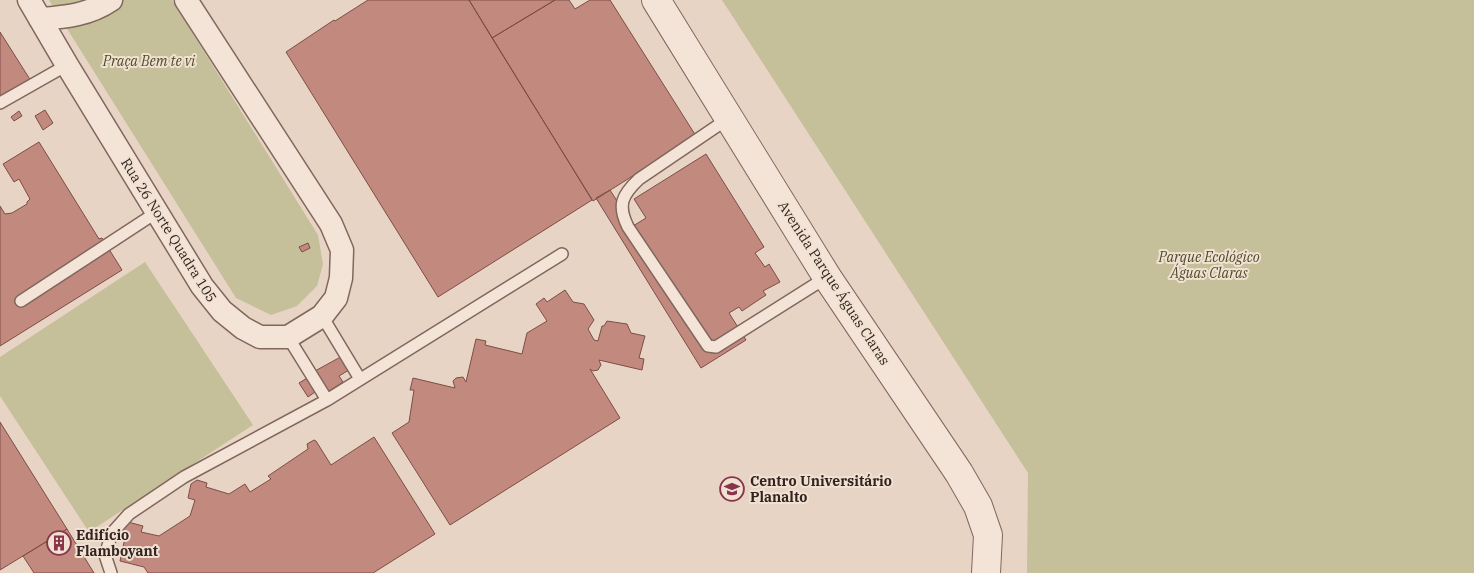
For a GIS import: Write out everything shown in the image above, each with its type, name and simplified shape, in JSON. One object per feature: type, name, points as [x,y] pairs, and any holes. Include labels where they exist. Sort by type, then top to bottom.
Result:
[{"type":"street","name":"Rua 26 Norte Quadra 105","points":[[35,9],[83,14],[111,0]]},
{"type":"street","points":[[186,0],[331,224],[342,250],[341,278],[336,298],[322,316],[288,338]]},
{"type":"street","name":"Avenida Parque Águas Claras","points":[[656,0],[827,277],[959,473],[978,506],[988,535],[986,573]]},
{"type":"street","name":"Rua 26 Norte Quadra 105","points":[[35,9],[67,65],[202,286],[222,312],[243,328],[260,337],[288,338]]},
{"type":"lane","points":[[0,103],[67,65]]},
{"type":"lane","points":[[729,118],[638,179],[631,186],[621,206],[622,216],[628,227],[708,346],[716,347],[827,277]]},
{"type":"lane","points":[[21,301],[157,212]]},
{"type":"lane","points":[[111,573],[106,555],[112,533],[129,514],[184,477],[327,400],[562,254]]},
{"type":"lane","points":[[322,316],[360,379]]},
{"type":"lane","points":[[288,338],[327,400]]},
{"type":"green space","name":"Praça Bem te vi","points":[[49,0],[172,0],[318,235],[323,264],[317,286],[297,306],[271,315],[236,298]]},
{"type":"green space","name":"Parque Ecológico Águas Claras","points":[[722,0],[1474,0],[1474,573],[1027,573],[1028,473]]},
{"type":"green space","points":[[145,262],[253,425],[89,532],[0,396],[0,357]]},
{"type":"building","points":[[368,0],[469,0],[592,200],[438,297],[286,52]]},
{"type":"building","points":[[469,0],[555,0],[492,38]]},
{"type":"building","points":[[555,0],[569,0],[575,9],[590,0],[610,0],[696,136],[593,201],[492,38]]},
{"type":"building","points":[[0,32],[31,81],[0,102]]},
{"type":"building","points":[[45,110],[53,123],[43,130],[35,116]]},
{"type":"building","points":[[19,111],[22,116],[14,121],[11,117]]},
{"type":"building","points":[[39,142],[99,239],[102,238],[122,270],[0,346],[0,206],[5,214],[12,213],[27,204],[30,199],[19,179],[14,182],[3,164]]},
{"type":"building","points":[[706,154],[764,247],[755,253],[765,267],[769,264],[780,282],[763,291],[766,295],[742,311],[739,307],[729,313],[746,340],[701,368],[596,198],[610,190],[633,226],[646,218],[634,199]]},
{"type":"building","points":[[308,243],[310,248],[302,252],[299,247]]},
{"type":"building","points":[[565,290],[573,302],[584,304],[594,320],[588,329],[594,340],[598,341],[602,326],[607,321],[627,324],[631,333],[645,336],[639,358],[644,359],[642,370],[599,360],[601,365],[598,370],[593,371],[590,369],[620,418],[450,525],[392,433],[409,422],[414,390],[410,390],[413,378],[455,388],[453,381],[456,378],[463,377],[466,382],[476,339],[486,341],[485,345],[522,354],[527,333],[547,321],[536,304],[544,298],[547,302]]},
{"type":"building","points":[[346,354],[354,367],[339,376],[343,382],[326,393],[322,387],[308,397],[299,383],[317,372],[315,371]]},
{"type":"building","points":[[0,422],[67,529],[0,570]]},
{"type":"building","points":[[374,437],[435,534],[373,573],[148,573],[144,567],[120,561],[125,538],[120,537],[123,526],[128,522],[143,526],[141,532],[159,536],[190,516],[195,500],[188,498],[191,484],[197,480],[207,483],[206,487],[229,494],[245,484],[250,492],[271,479],[268,476],[308,449],[307,444],[314,440],[331,465]]},
{"type":"building","name":"Edifício Flamboyant","points":[[67,529],[94,573],[34,573],[23,556]]},
{"type":"place","name":"Centro Universitário Planalto","points":[[732,489]]},
{"type":"place","name":"Edifício Flamboyant","points":[[59,543]]}]
